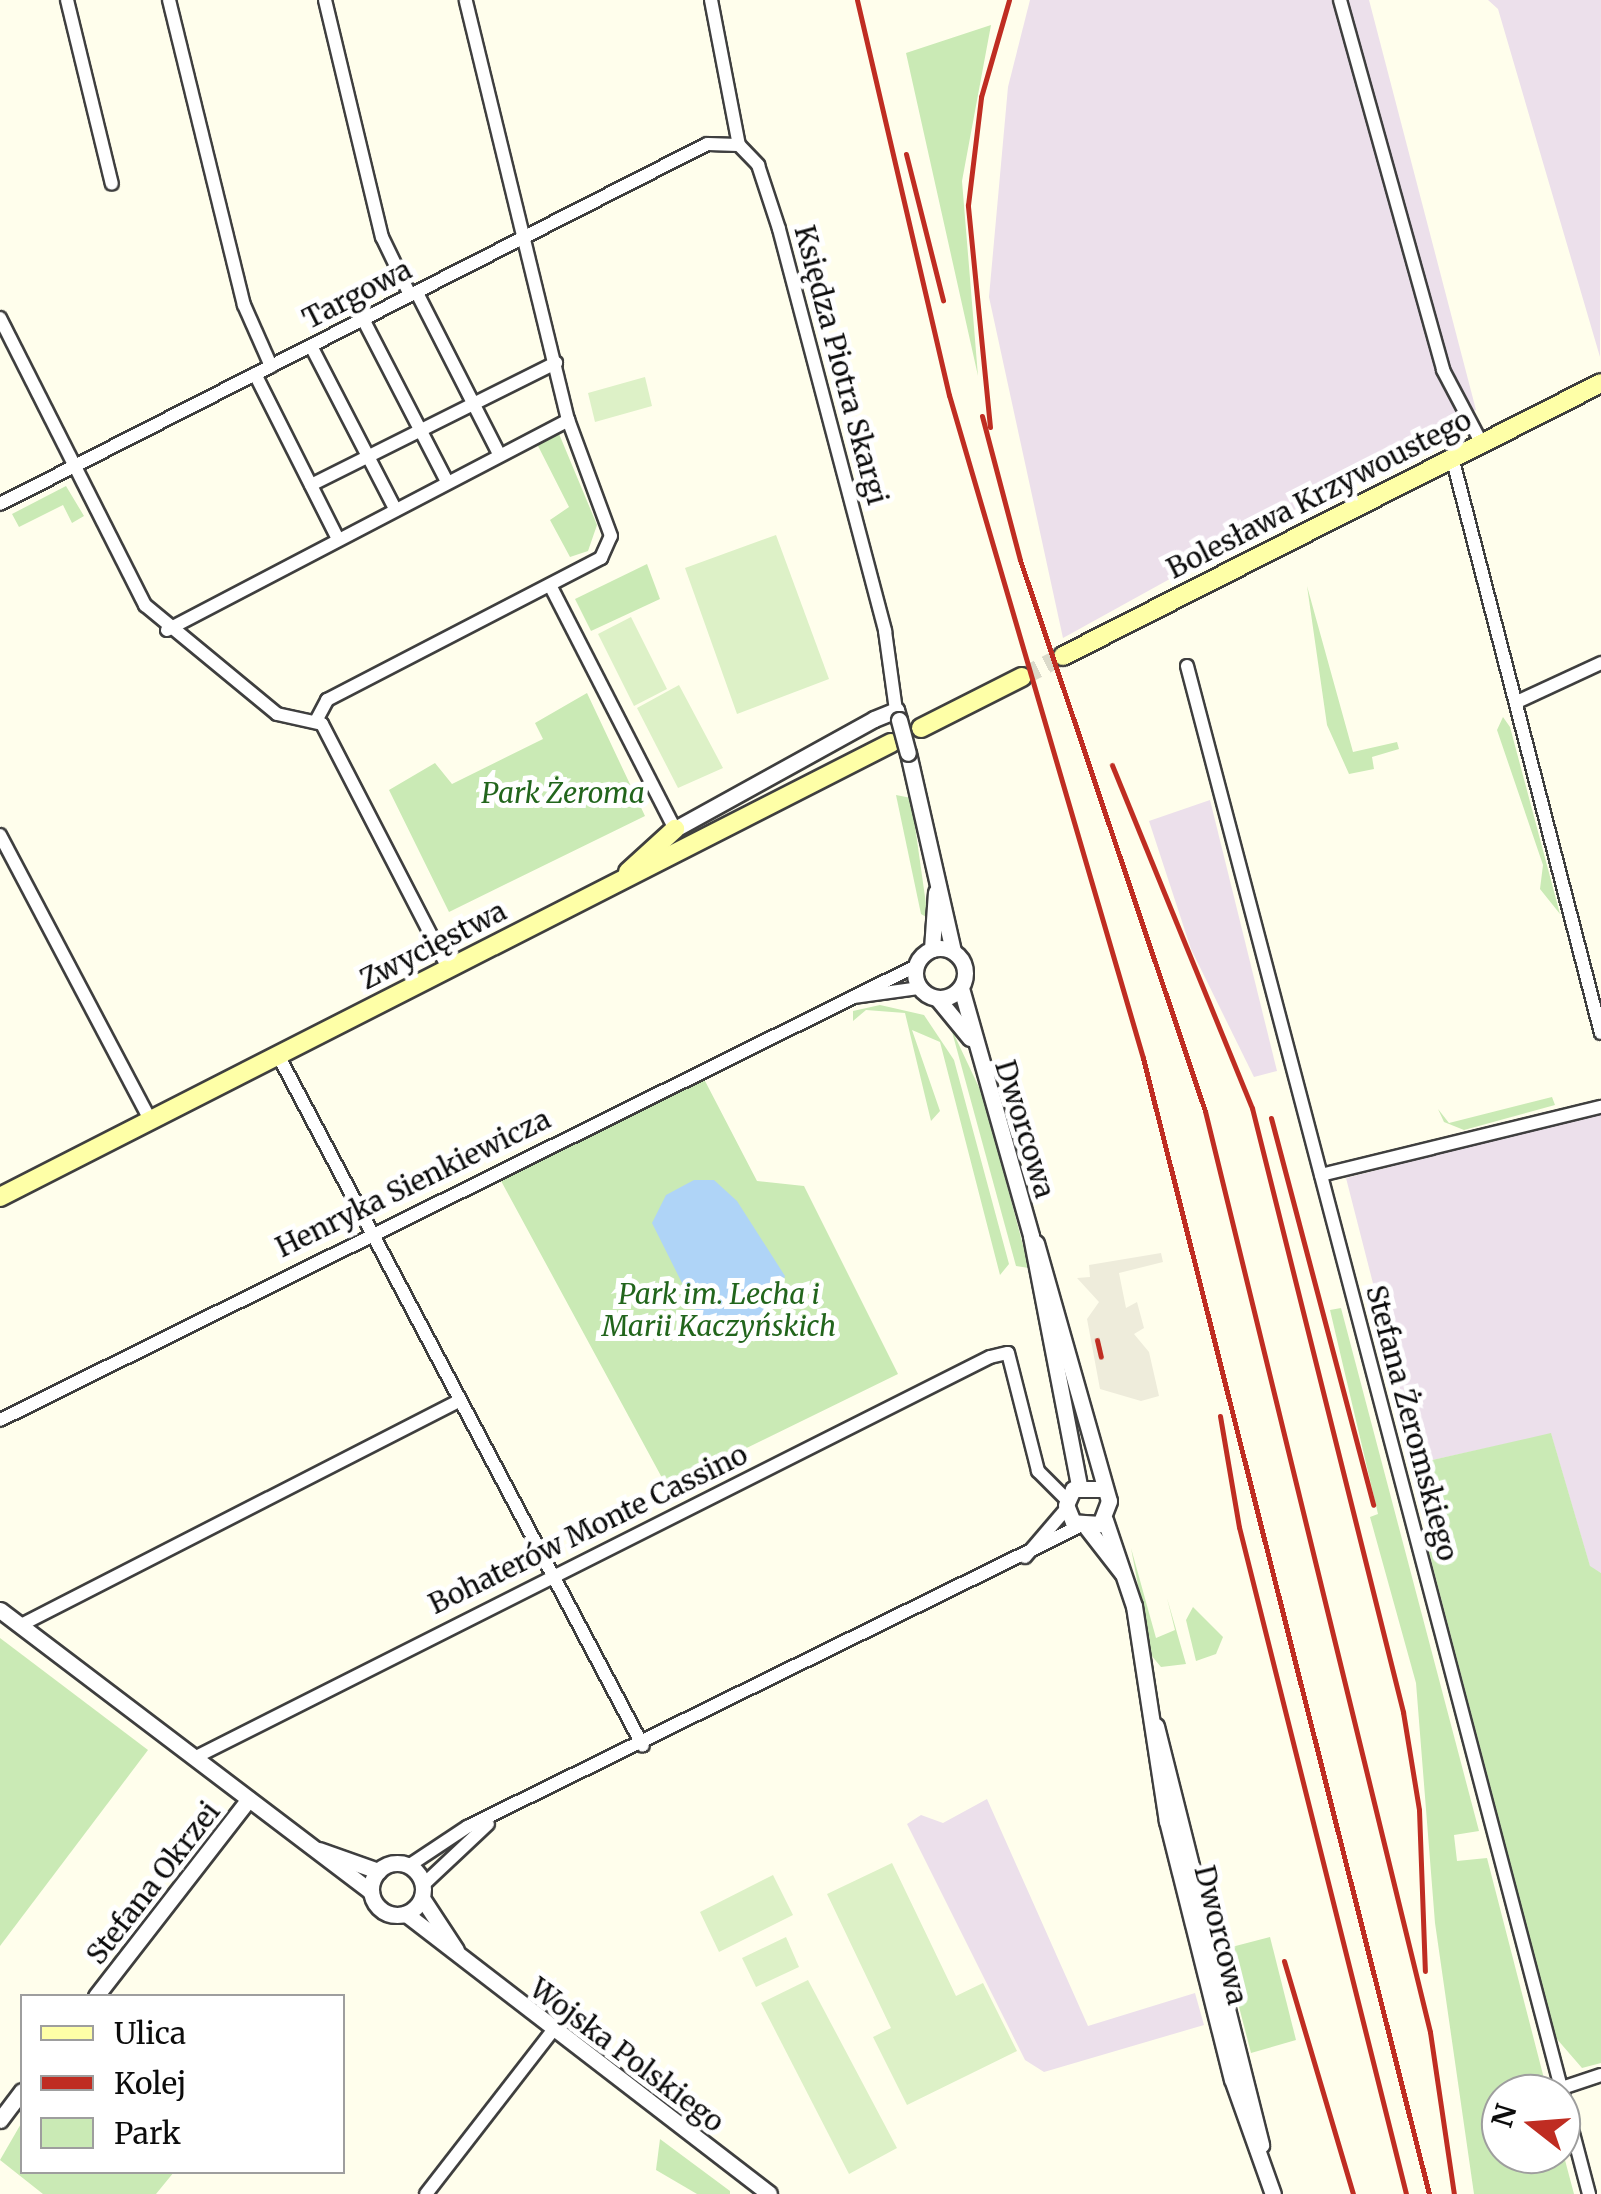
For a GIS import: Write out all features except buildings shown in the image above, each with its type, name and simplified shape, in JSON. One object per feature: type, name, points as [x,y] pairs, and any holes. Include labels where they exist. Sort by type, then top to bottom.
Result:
[{"type":"main road","name":"Bolesława Krzywoustego","points":[[1063,656],[1601,383]]},
{"type":"main road","points":[[920,728],[1022,677]]},
{"type":"main road","name":"Zwycięstwa","points":[[0,1197],[618,882],[900,748]]},
{"type":"main road","points":[[618,882],[675,829]]},
{"type":"street","points":[[67,0],[112,184]]},
{"type":"street","points":[[169,0],[244,305],[271,366]]},
{"type":"street","points":[[324,0],[382,237],[499,454]]},
{"type":"street","points":[[316,721],[327,700],[601,558],[611,536],[568,420],[466,0]]},
{"type":"street","name":"Księdza Piotra Skargi","points":[[710,0],[739,145],[758,166],[779,229],[885,631],[900,748]]},
{"type":"street","points":[[1340,0],[1443,370],[1481,442]]},
{"type":"street","name":"Targowa","points":[[0,504],[707,144],[739,145]]},
{"type":"street","points":[[0,318],[71,466],[166,630],[277,714],[316,721]]},
{"type":"street","points":[[363,319],[446,480]]},
{"type":"street","points":[[311,346],[394,506]]},
{"type":"street","points":[[311,486],[556,363]]},
{"type":"street","points":[[254,374],[336,537]]},
{"type":"street","points":[[166,630],[394,506],[568,420]]},
{"type":"street","points":[[1452,457],[1600,1026]]},
{"type":"street","points":[[550,585],[675,829],[897,715]]},
{"type":"street","points":[[1517,702],[1601,663]]},
{"type":"street","name":"Stefana Żeromskiego","points":[[1187,666],[1558,2074]]},
{"type":"street","points":[[316,721],[448,968]]},
{"type":"street","points":[[900,748],[953,951],[966,972],[961,988],[937,998],[919,988],[916,966],[932,949],[936,888]]},
{"type":"street","points":[[0,835],[150,1120]]},
{"type":"street","points":[[932,949],[953,951]]},
{"type":"street","name":"Henryka Sienkiewicza","points":[[0,1420],[374,1230],[916,966]]},
{"type":"street","name":"Henryka Sienkiewicza","points":[[851,998],[919,988]]},
{"type":"street","name":"Dworcowa","points":[[961,988],[970,1038],[1032,1236],[1102,1489],[1105,1520],[1122,1573],[1151,1714],[1160,1790],[1274,2194]]},
{"type":"street","name":"Dworcowa","points":[[937,998],[970,1038]]},
{"type":"street","points":[[278,1055],[374,1230],[643,1746]]},
{"type":"street","points":[[1321,1175],[1601,1107]]},
{"type":"street","name":"Dworcowa","points":[[1032,1236],[1079,1486]]},
{"type":"street","name":"Bohaterów Monte Cassino","points":[[194,1758],[552,1575],[1008,1353],[1038,1471],[1067,1505]]},
{"type":"street","points":[[21,1626],[460,1400]]},
{"type":"street","points":[[1023,1559],[1079,1486],[1102,1489]]},
{"type":"street","name":"Dworcowa","points":[[1067,1505],[1122,1573]]},
{"type":"street","points":[[310,1847],[378,1871],[410,1865],[1083,1527],[1105,1520]]},
{"type":"street","points":[[0,1610],[372,1892],[384,1910],[406,1914],[422,1891],[494,1820]]},
{"type":"street","name":"Stefana Okrzei","points":[[98,1994],[249,1799]]},
{"type":"street","points":[[410,1865],[422,1891]]},
{"type":"street","points":[[372,1892],[378,1871]]},
{"type":"street","name":"Wojska Polskiego","points":[[422,1891],[458,1954]]},
{"type":"street","name":"Wojska Polskiego","points":[[406,1914],[769,2194]]},
{"type":"street","points":[[426,2194],[553,2030]]},
{"type":"street","points":[[0,2120],[20,2094]]},
{"type":"street","name":"Stefana Żeromskiego","points":[[1581,2163],[1589,2194]]},
{"type":"shaded area","points":[[1030,0],[1369,0],[1476,410],[1063,638],[989,297],[1008,87]]},
{"type":"shaded area","points":[[1488,0],[1601,0],[1600,357],[1498,9]]},
{"type":"shaded area","points":[[1210,800],[1277,1071],[1254,1077],[1191,949],[1149,821]]},
{"type":"shaded area","points":[[1601,1113],[1601,1573],[1590,1567],[1551,1434],[1419,1463],[1346,1178]]},
{"type":"shaded area","points":[[1161,1253],[1163,1262],[1119,1273],[1126,1308],[1137,1302],[1144,1328],[1134,1334],[1149,1352],[1159,1396],[1141,1401],[1100,1389],[1087,1319],[1099,1302],[1077,1278],[1090,1277],[1089,1265]]},
{"type":"shaded area","points":[[987,1799],[1088,2026],[1195,1993],[1204,2025],[1044,2072],[1025,2060],[907,1824],[921,1815],[943,1823]]},
{"type":"green space","points":[[991,25],[962,181],[978,376],[906,53]]},
{"type":"green space","points":[[645,377],[652,406],[595,422],[588,393]]},
{"type":"green space","points":[[557,429],[597,525],[588,551],[570,557],[550,520],[569,507],[535,440]]},
{"type":"green space","points":[[66,486],[84,516],[72,523],[63,505],[19,527],[12,514]]},
{"type":"green space","points":[[776,535],[829,679],[737,714],[685,568]]},
{"type":"green space","points":[[647,564],[660,599],[591,631],[575,599]]},
{"type":"green space","points":[[1307,586],[1353,752],[1397,742],[1399,749],[1372,757],[1374,769],[1349,774],[1327,725]]},
{"type":"green space","points":[[631,617],[667,689],[634,706],[598,634]]},
{"type":"green space","points":[[679,685],[723,768],[678,788],[637,708]]},
{"type":"green space","name":"Park Żeroma","points":[[587,693],[645,816],[449,912],[389,790],[435,763],[452,784],[543,739],[535,723]]},
{"type":"green space","points":[[1503,717],[1510,727],[1560,914],[1540,889],[1543,865],[1497,730]]},
{"type":"green space","points":[[896,795],[911,798],[928,918],[921,914]]},
{"type":"green space","points":[[880,1005],[924,1015],[954,1060],[1009,1264],[1000,1275],[940,1042],[912,1030],[940,1111],[931,1121],[905,1013],[866,1010],[853,1021],[853,1011]]},
{"type":"green space","points":[[951,1028],[984,1098],[1029,1268],[1016,1266]]},
{"type":"green space","name":"Park im. Lecha i Marii Kaczyńskich","points":[[704,1079],[757,1181],[804,1186],[898,1374],[667,1487],[500,1179]]},
{"type":"green space","points":[[1552,1097],[1555,1105],[1464,1130],[1444,1122],[1438,1109],[1449,1123]]},
{"type":"green space","points":[[1341,1308],[1479,1831],[1454,1835],[1457,1861],[1487,1858],[1543,2074],[1481,2074],[1481,2174],[1569,2174],[1574,2194],[1474,2194],[1435,1923],[1416,1683],[1370,1517],[1378,1514],[1330,1310]]},
{"type":"green space","points":[[1551,1433],[1590,1566],[1601,1573],[1601,2063],[1582,2068],[1556,2038],[1426,1541],[1438,1536],[1419,1463]]},
{"type":"green space","points":[[1131,1548],[1156,1638],[1175,1630],[1167,1598],[1186,1664],[1161,1667],[1151,1655]]},
{"type":"green space","points":[[1193,1607],[1223,1637],[1216,1654],[1196,1661],[1186,1620]]},
{"type":"green space","points":[[0,1638],[148,1750],[0,1946]]},
{"type":"green space","points":[[892,1863],[956,1996],[983,1983],[1017,2051],[907,2105],[873,2037],[891,2028],[827,1894]]},
{"type":"green space","points":[[773,1875],[793,1915],[719,1952],[700,1912]]},
{"type":"green space","points":[[786,1937],[799,1967],[756,1987],[742,1958]]},
{"type":"green space","points":[[1270,1937],[1296,2040],[1251,2053],[1224,1949]]},
{"type":"green space","points":[[808,1980],[897,2148],[849,2174],[761,2003]]},
{"type":"green space","points":[[20,2125],[20,2174],[172,2174],[156,2194],[43,2194],[0,2160]]},
{"type":"green space","points":[[660,2139],[730,2194],[697,2194],[656,2170]]},
{"type":"water","points":[[694,1180],[714,1180],[737,1201],[785,1276],[764,1325],[738,1339],[708,1335],[652,1223],[666,1195]]},
{"type":"tunnel","points":[[1022,677],[1063,656]]},
{"type":"railway","points":[[857,0],[949,395],[1143,1058],[1429,2194]]},
{"type":"railway","points":[[990,427],[968,205],[981,97],[1009,0]]},
{"type":"railway","points":[[906,154],[943,300]]},
{"type":"railway","points":[[982,416],[1020,560],[1205,1111],[1430,2032],[1454,2194]]},
{"type":"railway","points":[[1112,765],[1252,1108],[1403,1712],[1419,1810],[1425,1971]]},
{"type":"railway","points":[[1271,1118],[1373,1505]]},
{"type":"railway","points":[[1097,1340],[1101,1357]]},
{"type":"railway","points":[[1220,1416],[1239,1527],[1406,2194]]},
{"type":"railway","points":[[1284,1961],[1353,2194]]}]
